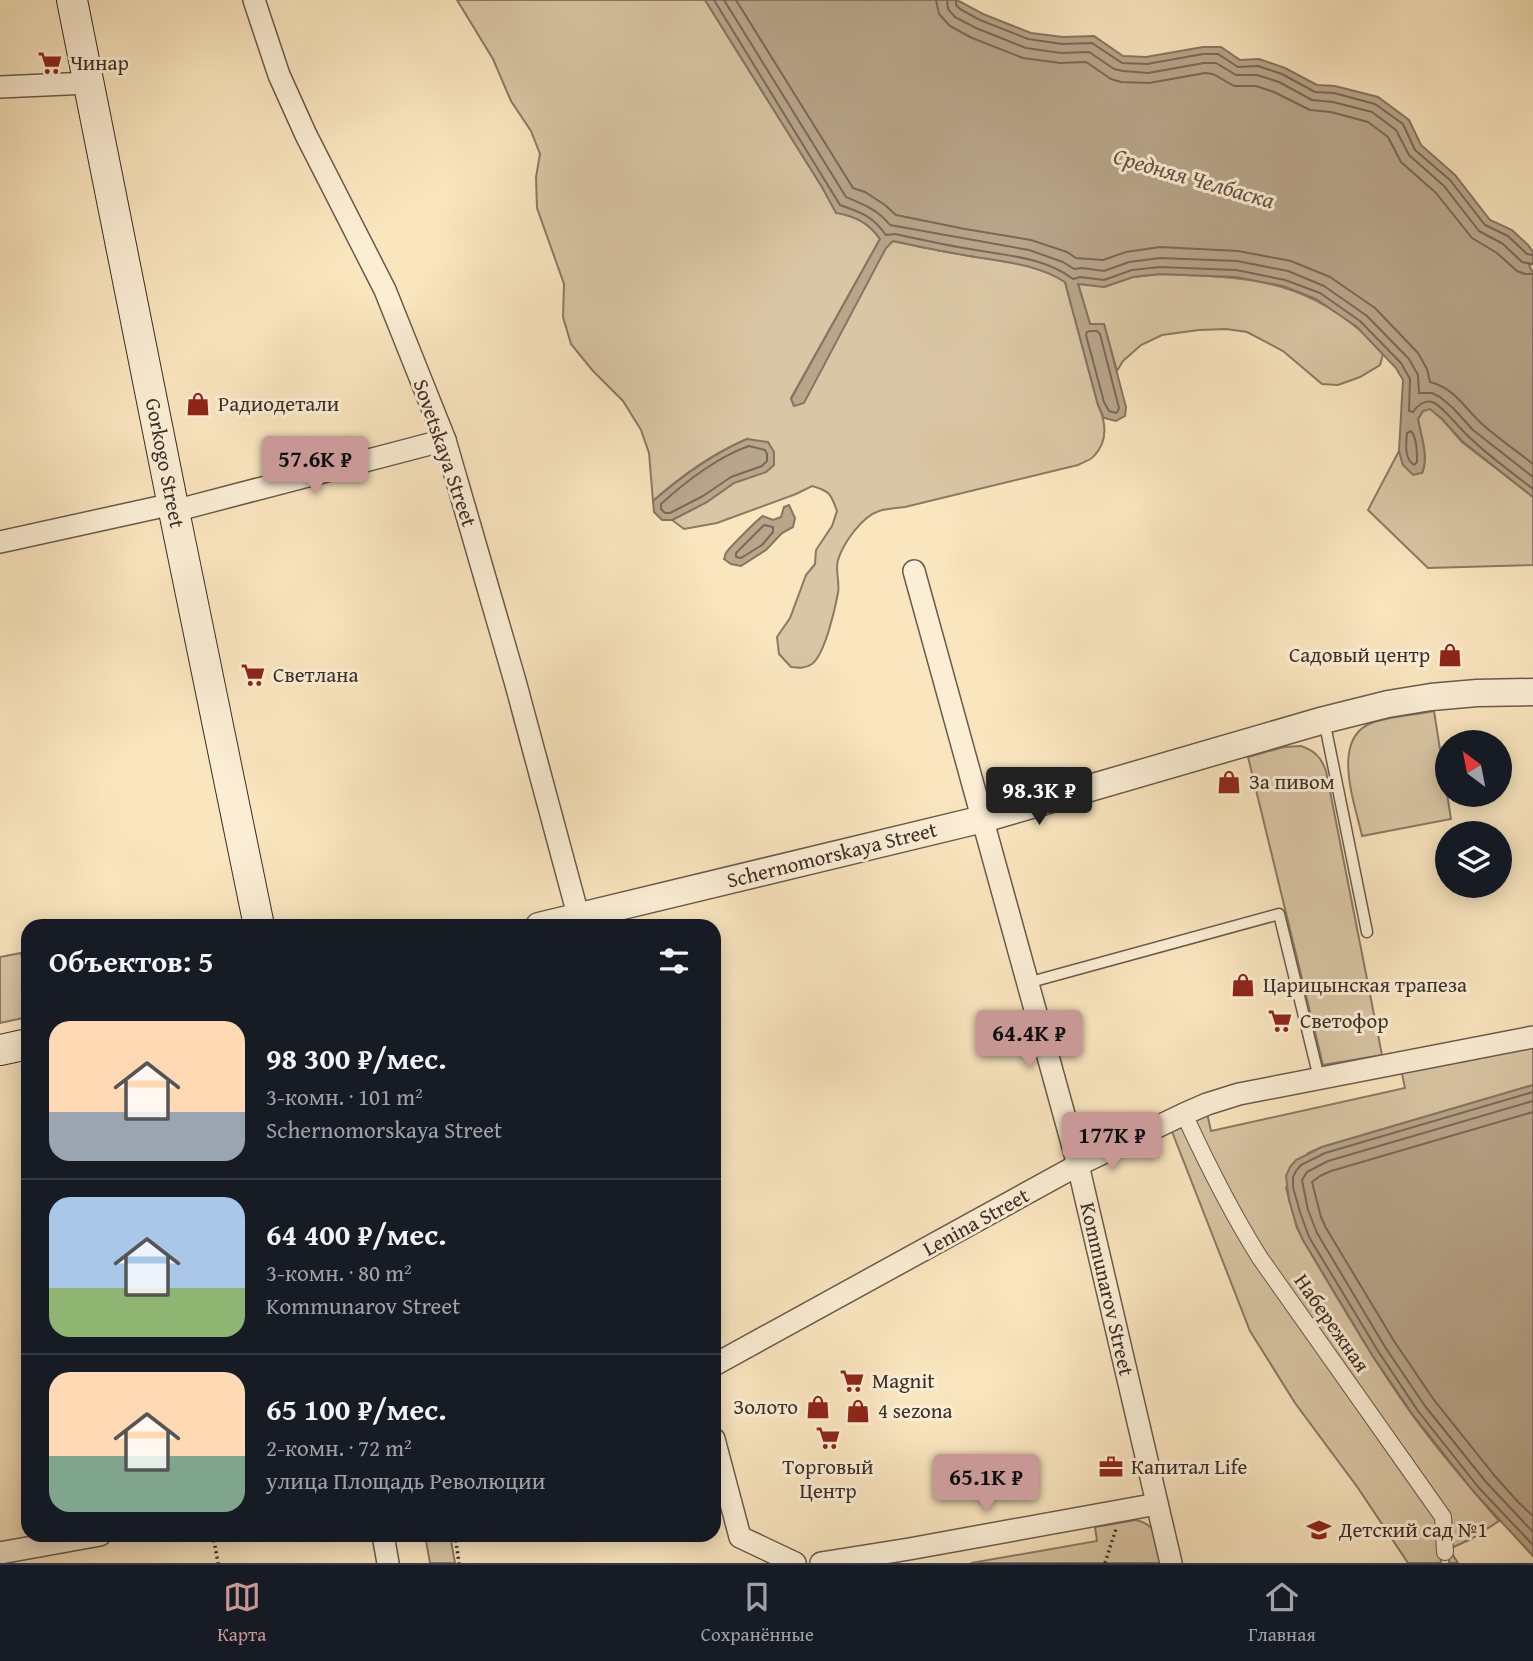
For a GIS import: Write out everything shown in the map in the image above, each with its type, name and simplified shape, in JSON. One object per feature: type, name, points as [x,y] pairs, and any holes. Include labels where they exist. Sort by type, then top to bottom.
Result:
[{"type":"main road","name":"Gorkogo Street","points":[[72,0],[258,919]]},
{"type":"main road","points":[[0,1050],[21,1046]]},
{"type":"street","name":"Sovetskaya Street","points":[[254,0],[279,75],[306,135],[385,290],[445,440],[515,681],[579,919]]},
{"type":"street","points":[[0,87],[89,83]]},
{"type":"street","points":[[0,542],[173,507],[445,440]]},
{"type":"street","name":"Kommunarov Street","points":[[914,571],[1077,1165],[1171,1563]]},
{"type":"street","name":"Sсhernomorskaya Street","points":[[588,919],[983,819],[1388,704],[1477,693],[1533,692]]},
{"type":"street","name":"Lenina Street","points":[[721,1361],[1077,1165],[1207,1104],[1238,1094],[1533,1037]]},
{"type":"street","name":"Набережная","points":[[1184,1115],[1218,1186],[1260,1258],[1443,1517],[1444,1552]]},
{"type":"street","points":[[721,1465],[740,1537],[795,1563]]},
{"type":"street","points":[[821,1563],[1157,1504]]},
{"type":"street","points":[[0,1553],[61,1542]]},
{"type":"street","points":[[384,1542],[388,1563]]},
{"type":"lane","points":[[1324,720],[1367,932]]},
{"type":"lane","points":[[1027,983],[1279,914],[1319,1078]]},
{"type":"path","points":[[1105,1563],[1122,1510]]},
{"type":"path","points":[[214,1542],[218,1563]]},
{"type":"path","points":[[456,1542],[459,1563]]},
{"type":"shaded area","points":[[457,0],[705,0],[836,212],[861,221],[880,239],[791,398],[794,405],[886,247],[893,241],[1029,267],[1065,282],[1103,418],[1104,438],[1099,450],[1091,459],[1078,465],[872,514],[854,532],[838,560],[838,593],[829,631],[817,659],[809,666],[791,667],[779,654],[777,637],[790,618],[806,575],[815,564],[816,550],[832,526],[837,511],[833,501],[829,494],[812,486],[717,523],[684,529],[672,520],[707,502],[734,483],[747,439],[697,466],[653,501],[649,453],[641,430],[623,401],[571,344],[563,317],[564,284],[537,208],[536,177],[540,154],[531,131],[511,101],[493,59]]},
{"type":"shaded area","points":[[1160,274],[1214,276],[1263,282],[1310,298],[1333,310],[1363,333],[1383,354],[1380,365],[1360,377],[1338,385],[1322,384],[1283,351],[1247,332],[1226,329],[1162,335],[1141,345],[1123,361],[1117,371],[1104,324],[1090,324],[1078,283],[1104,287],[1133,277]]},
{"type":"shaded area","points":[[1430,408],[1462,442],[1533,497],[1533,565],[1428,568],[1368,510],[1399,451],[1403,465],[1422,473],[1425,453],[1418,419],[1423,411]]},
{"type":"shaded area","points":[[1434,711],[1437,730],[1435,807],[1449,807],[1451,819],[1362,836],[1348,772],[1352,741],[1360,730],[1389,718]]},
{"type":"shaded area","points":[[1301,746],[1317,755],[1326,771],[1382,1055],[1323,1065],[1248,757],[1284,747]]},
{"type":"shaded area","points":[[21,953],[21,1018],[0,1023],[0,957]]},
{"type":"shaded area","points":[[1533,1047],[1533,1085],[1322,1147],[1308,1153],[1286,1188],[1303,1240],[1383,1371],[1432,1441],[1499,1521],[1449,1549],[1458,1563],[1449,1563],[1449,1550],[1440,1555],[1441,1563],[1408,1563],[1358,1488],[1295,1403],[1250,1331],[1171,1129],[1207,1113],[1211,1131],[1405,1088],[1401,1069]]},
{"type":"shaded area","points":[[1136,1520],[1154,1531],[1164,1563],[971,1563],[1097,1541],[1095,1527]]},
{"type":"shaded area","points":[[426,1542],[451,1542],[455,1563],[430,1563]]},
{"type":"water","name":"Средняя Челбаска","points":[[705,0],[957,0],[983,14],[1031,33],[1063,37],[1094,36],[1123,56],[1146,57],[1203,47],[1221,47],[1240,60],[1259,59],[1285,68],[1317,85],[1335,86],[1378,97],[1409,120],[1421,145],[1455,175],[1490,220],[1512,230],[1533,252],[1533,264],[1529,265],[1533,273],[1533,497],[1462,441],[1430,409],[1423,411],[1418,419],[1425,460],[1422,473],[1413,475],[1403,465],[1399,451],[1403,380],[1396,368],[1357,327],[1316,299],[1283,286],[1236,277],[1160,274],[1133,277],[1104,287],[1078,284],[1090,324],[1104,324],[1126,407],[1125,416],[1116,421],[1104,418],[1098,405],[1065,282],[1029,267],[893,241],[886,248],[804,403],[794,406],[791,399],[880,239],[861,221],[836,213]]},
{"type":"water","points":[[747,439],[768,442],[774,452],[774,465],[766,472],[734,483],[707,502],[672,520],[662,520],[654,512],[653,501],[675,483],[710,459]]},
{"type":"water","points":[[789,505],[795,518],[793,527],[782,533],[766,550],[741,566],[724,559],[728,550],[760,518],[763,516],[773,520],[781,517],[784,507]]},
{"type":"water","points":[[1533,1085],[1533,1556],[1474,1492],[1413,1415],[1372,1355],[1303,1240],[1289,1200],[1286,1176],[1296,1160],[1322,1147]]},
{"type":"place","name":"Чинар","points":[[50,63]]},
{"type":"place","name":"Радиодетали","points":[[198,404]]},
{"type":"place","name":"Садовый центр","points":[[1450,655]]},
{"type":"place","name":"Светлана","points":[[253,675]]},
{"type":"place","name":"За пивом","points":[[1229,782]]},
{"type":"place","name":"Царицынская трапеза","points":[[1243,985]]},
{"type":"place","name":"Светофор","points":[[1280,1021]]},
{"type":"place","name":"Magnit","points":[[852,1381]]},
{"type":"place","name":"Золото","points":[[818,1407]]},
{"type":"place","name":"4 sezona","points":[[858,1411]]},
{"type":"place","name":"Торговый Центр","points":[[828,1438]]},
{"type":"place","name":"Капитал Life","points":[[1111,1467]]},
{"type":"place","name":"Детский сад №1","points":[[1319,1530]]}]
